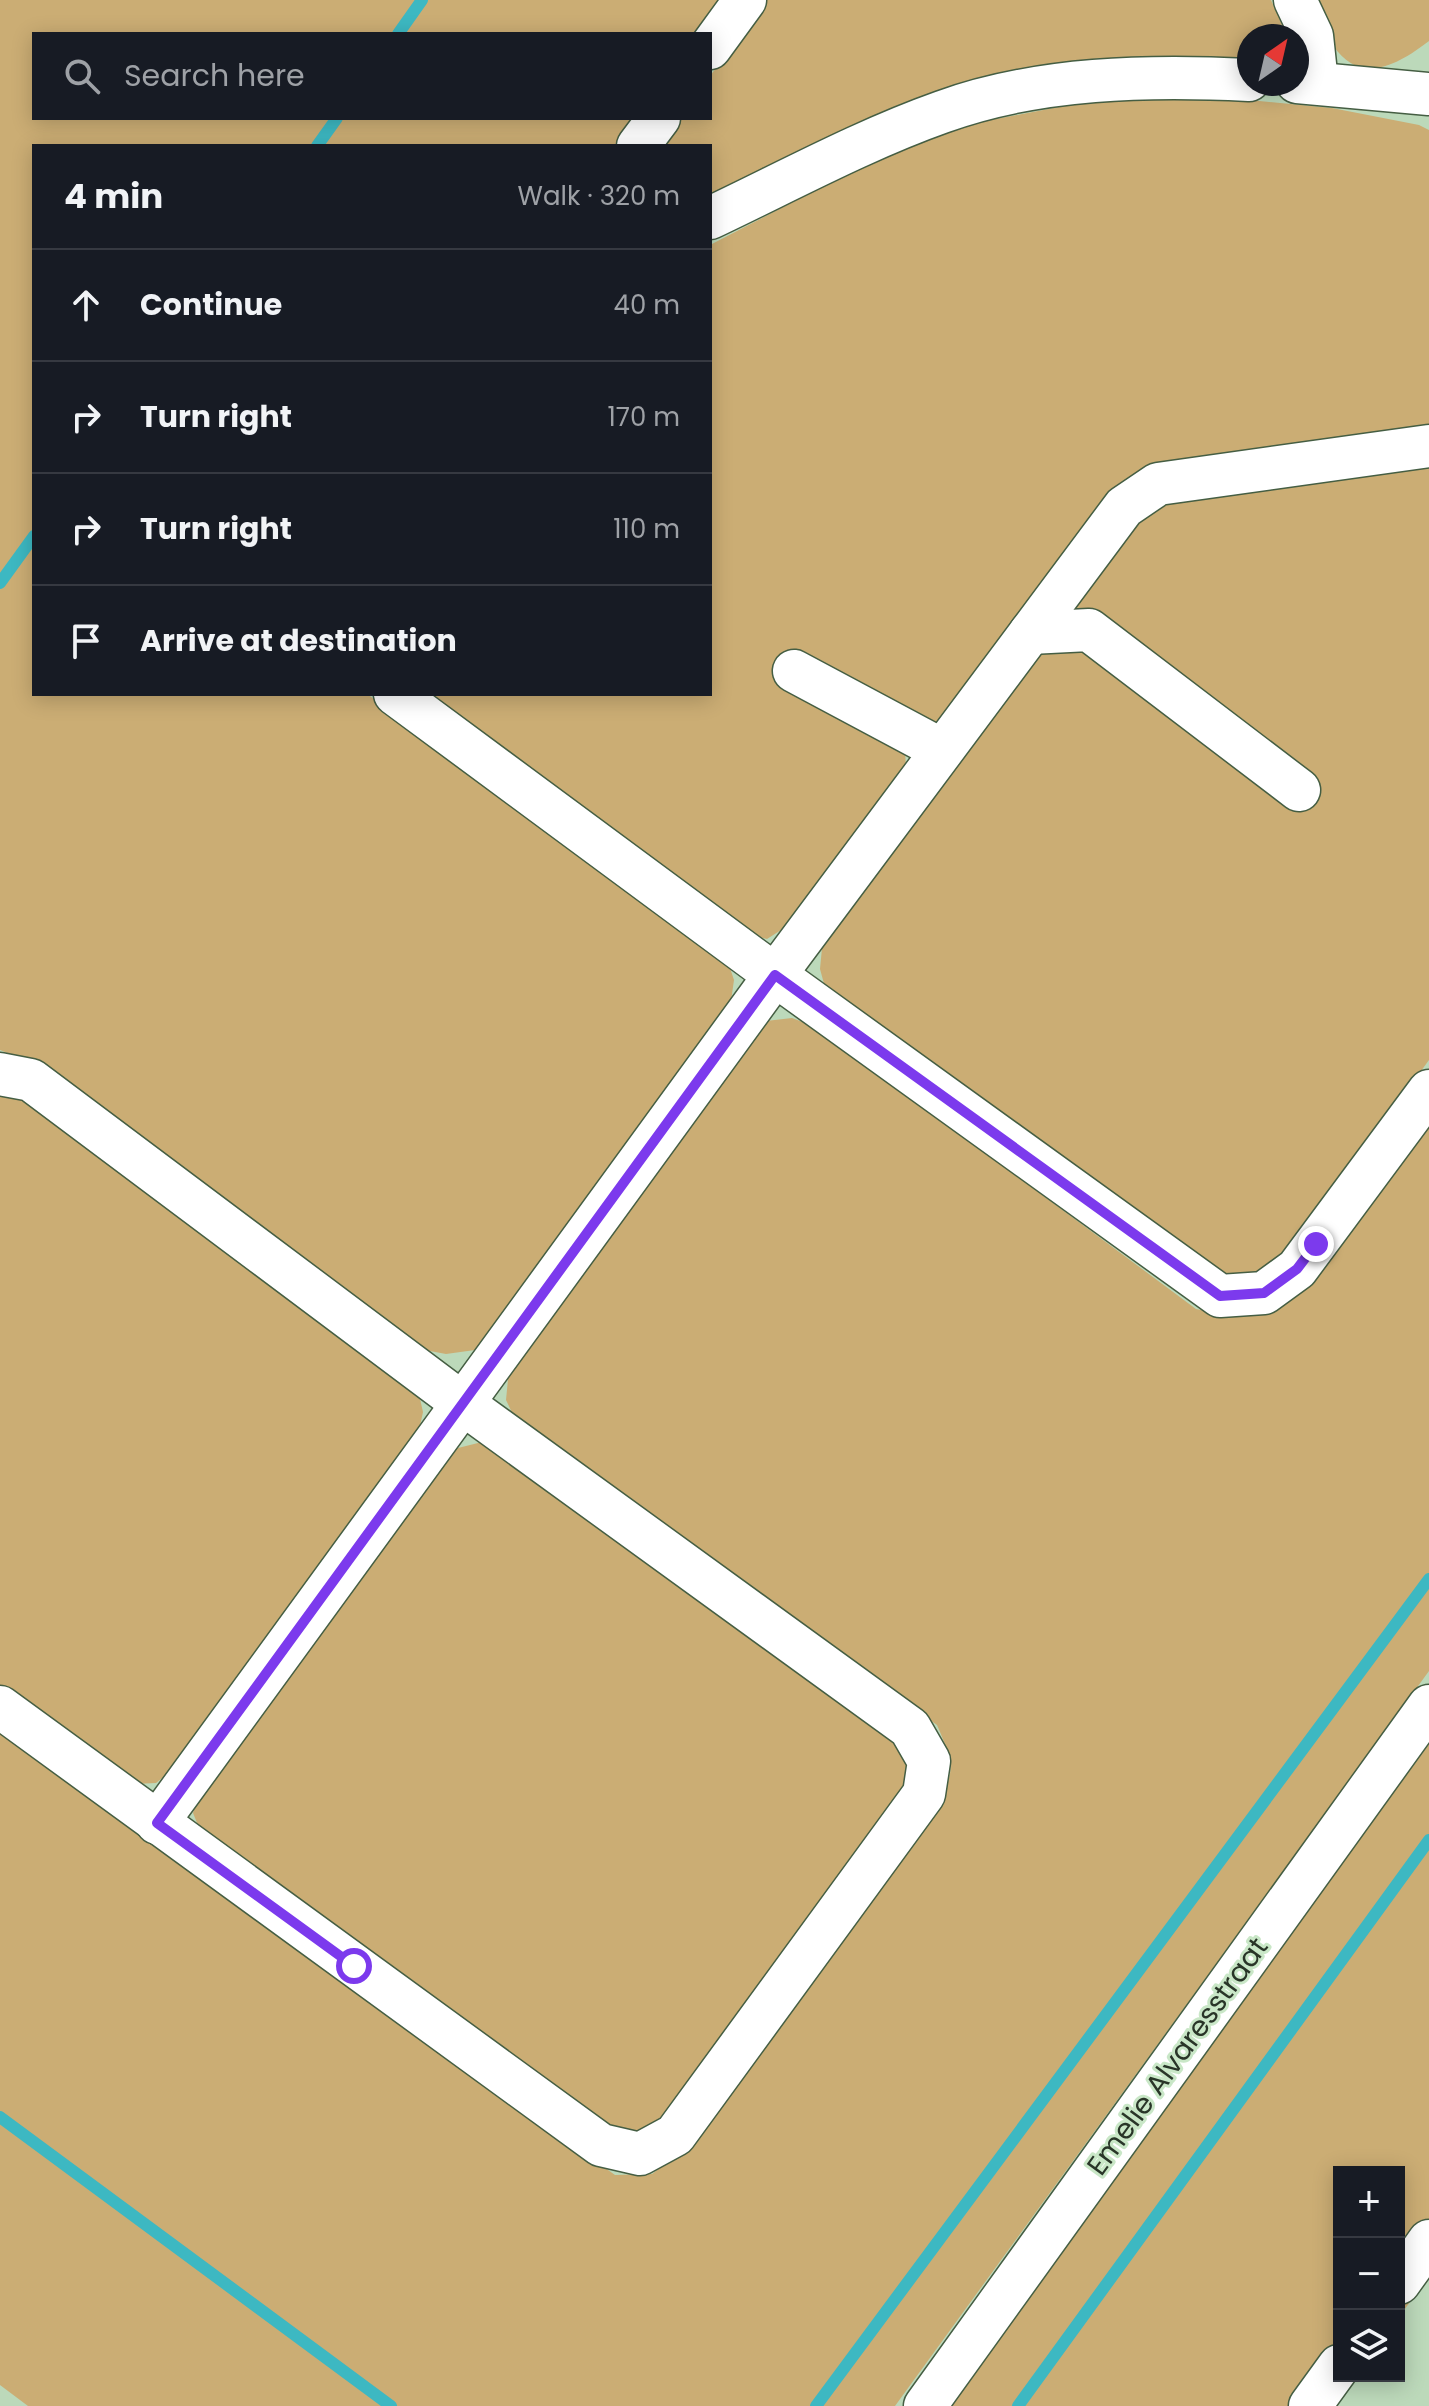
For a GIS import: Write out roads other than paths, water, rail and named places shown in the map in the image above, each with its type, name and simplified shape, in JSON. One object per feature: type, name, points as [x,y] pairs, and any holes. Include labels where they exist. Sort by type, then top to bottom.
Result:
[{"type":"street","points":[[712,45],[745,0]]},
{"type":"street","points":[[1295,0],[1306,24]]},
{"type":"street","points":[[1309,30],[1312,36],[1309,64]]},
{"type":"street","points":[[712,217],[876,139],[944,111],[1015,93],[1104,80],[1178,77],[1237,79]]},
{"type":"street","points":[[1309,82],[1421,82]]},
{"type":"street","points":[[640,144],[658,120]]},
{"type":"street","points":[[157,1823],[775,975],[1124,507],[1158,484],[1429,446]]},
{"type":"street","points":[[1030,633],[1089,630],[1299,790]]},
{"type":"street","points":[[794,671],[942,750]]},
{"type":"street","points":[[398,696],[775,975],[1220,1296],[1264,1293],[1297,1269],[1429,1091]]},
{"type":"street","points":[[0,1074],[31,1080],[462,1403],[910,1728],[929,1761],[924,1794],[675,2135],[640,2154],[601,2145],[0,1707]]},
{"type":"street","name":"Emelie Alvaresstraat","points":[[925,2406],[1429,1706]]},
{"type":"street","points":[[1405,2275],[1429,2241]]},
{"type":"street","points":[[1310,2406],[1333,2374]]},
{"type":"waterway","points":[[399,32],[422,0]]},
{"type":"waterway","points":[[318,144],[336,120]]},
{"type":"waterway","points":[[0,583],[32,539]]},
{"type":"waterway","points":[[816,2406],[1429,1579]]},
{"type":"waterway","points":[[1018,2406],[1429,1840]]},
{"type":"waterway","points":[[0,2117],[391,2406]]}]
